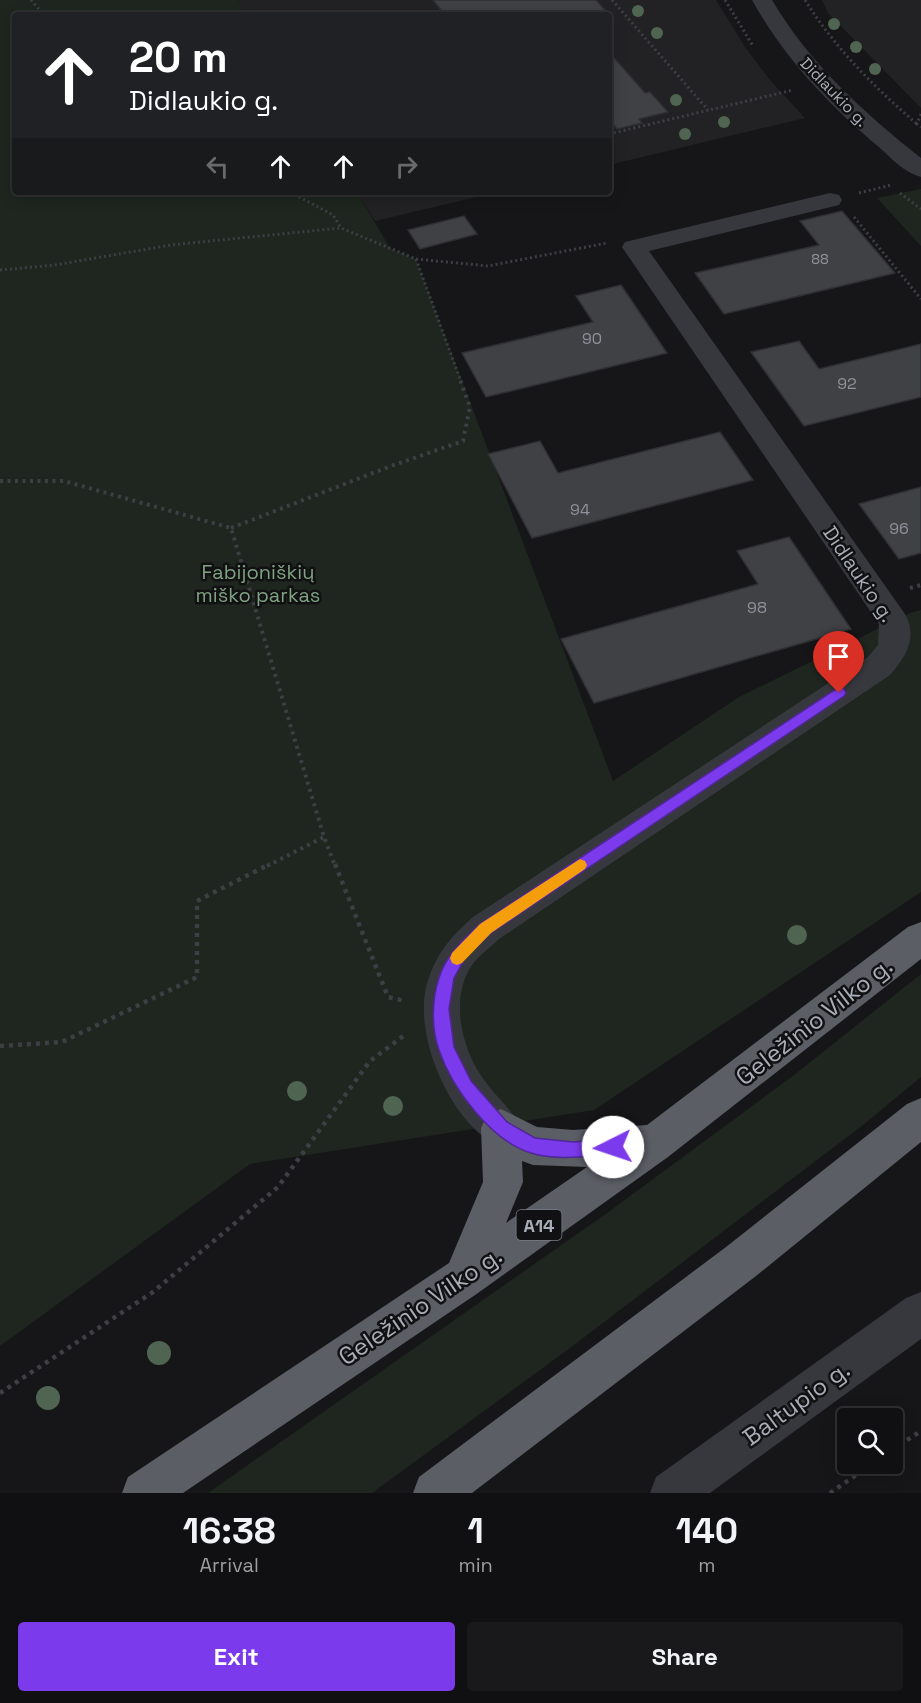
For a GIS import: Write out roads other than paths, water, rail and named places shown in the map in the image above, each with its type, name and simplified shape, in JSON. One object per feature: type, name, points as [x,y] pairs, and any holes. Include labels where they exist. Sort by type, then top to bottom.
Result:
[{"type":"highway","name":"Geležinio Vilko g.","points":[[144,1493],[463,1278],[654,1144],[921,938]]},
{"type":"highway","points":[[435,1493],[656,1328],[841,1184],[921,1117]]},
{"type":"highway","points":[[501,1128],[533,1146],[573,1149],[654,1144]]},
{"type":"highway","points":[[463,1278],[503,1182],[501,1128]]},
{"type":"street","name":"Didlaukio g.","points":[[762,0],[769,14],[798,55],[823,83],[874,133],[921,170]]},
{"type":"street","name":"Didlaukio g.","points":[[501,1128],[466,1087],[446,1048],[441,1009],[447,977],[459,954],[486,928],[879,666],[891,653],[897,637],[894,622],[634,247],[830,200]]},
{"type":"street","name":"Baltupio g.","points":[[672,1493],[921,1313]]},
{"type":"park label","name":"Fabijoniškių miško parkas","points":[[258,584]]}]
